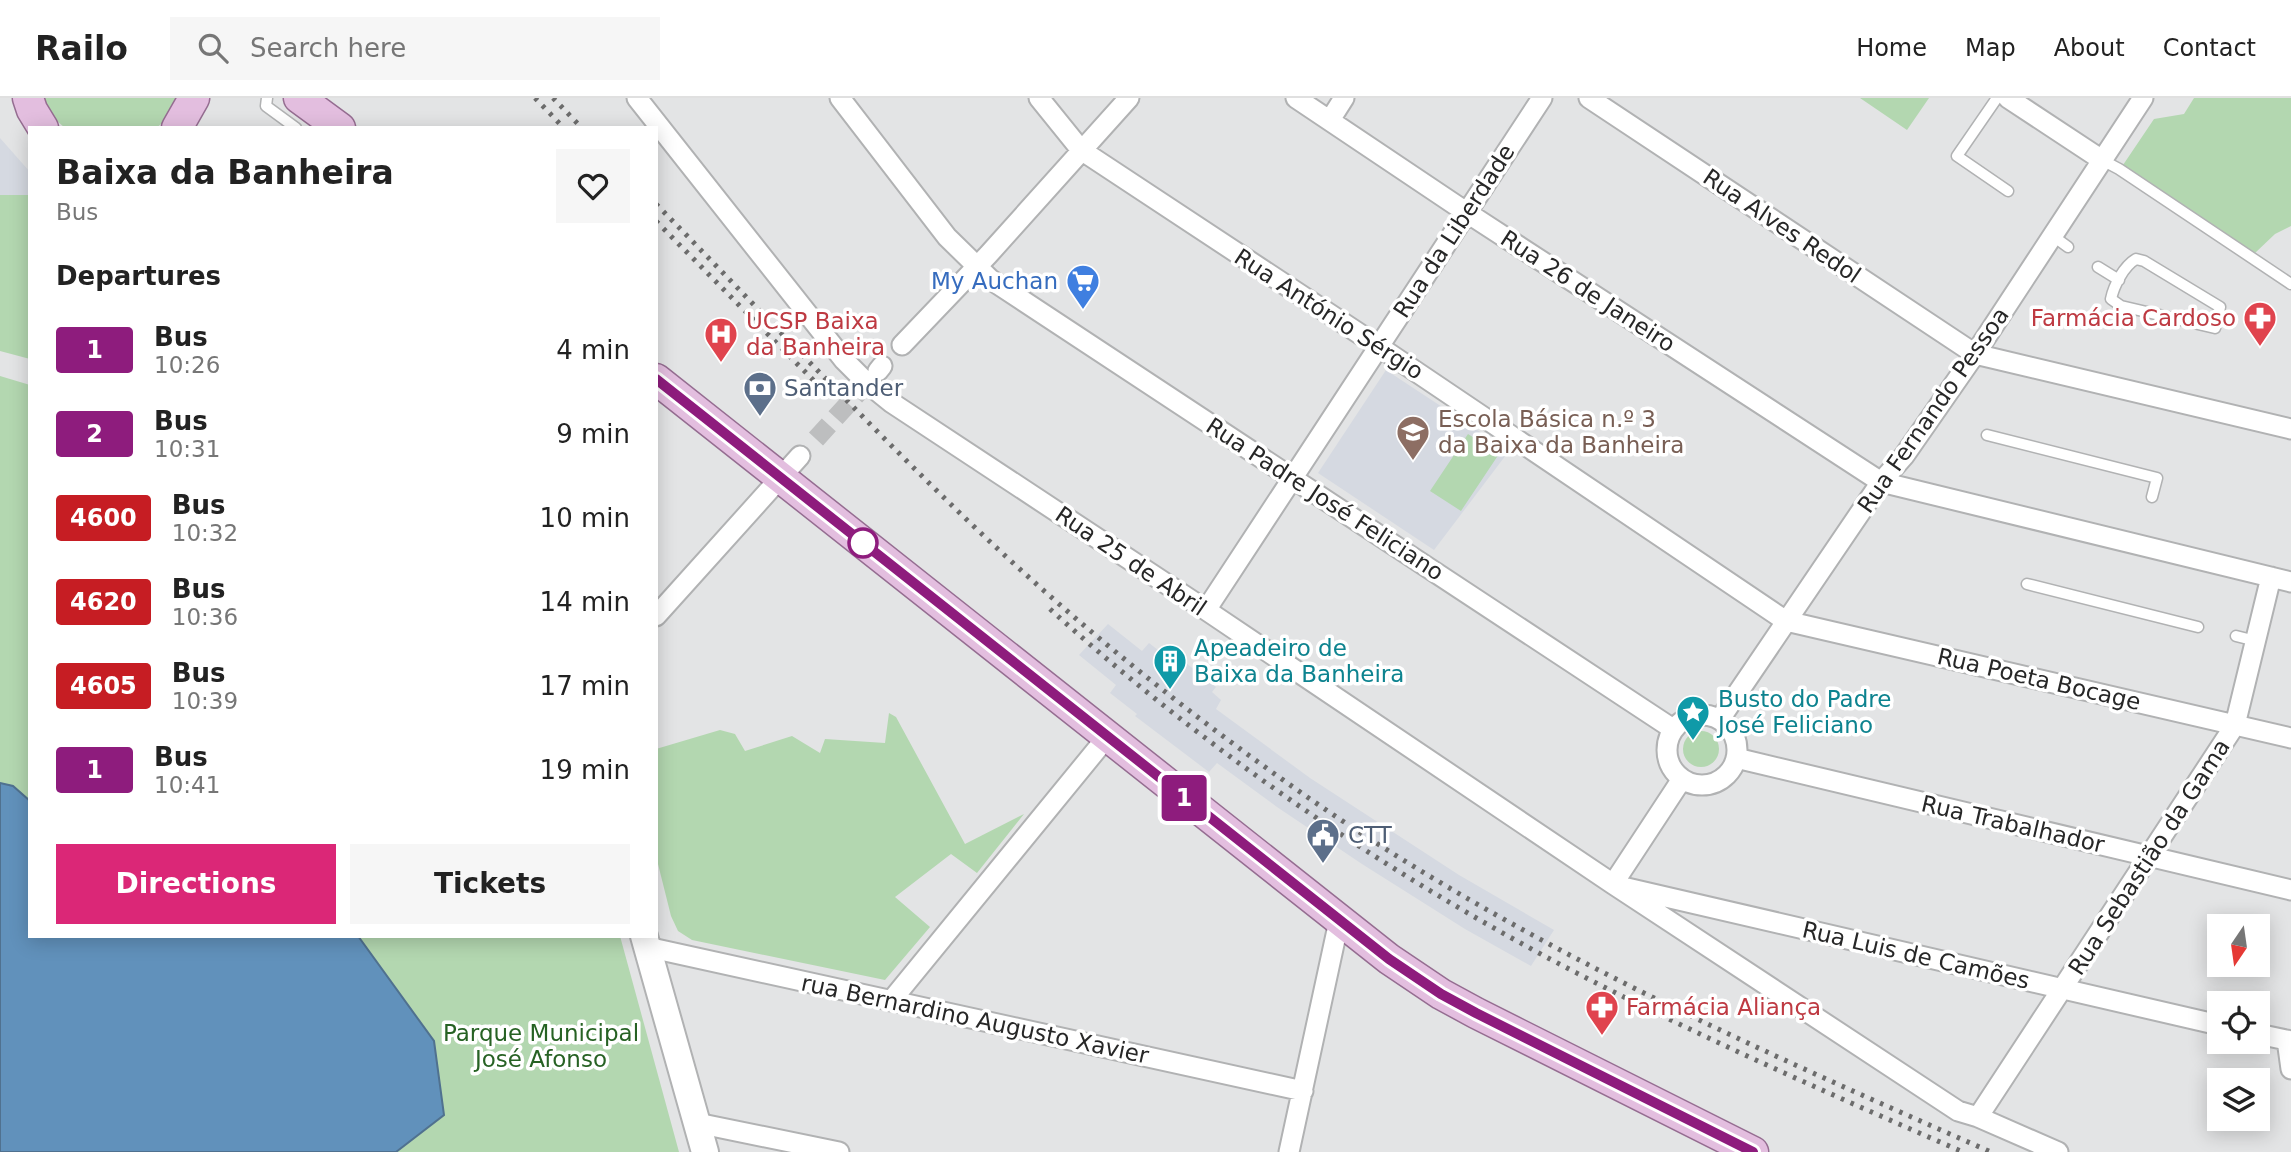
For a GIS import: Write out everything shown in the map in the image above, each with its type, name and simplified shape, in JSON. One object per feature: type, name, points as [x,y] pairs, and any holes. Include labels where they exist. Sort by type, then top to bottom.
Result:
[{"type":"main road","points":[[28,98],[42,126]]},
{"type":"main road","points":[[178,126],[195,98]]},
{"type":"main road","points":[[299,98],[337,126]]},
{"type":"main road","points":[[658,381],[1389,959],[1465,1007],[1753,1152]]},
{"type":"street","name":"Rua 25 de Abril","points":[[637,98],[832,346],[856,373],[891,403],[1206,610],[1613,884]]},
{"type":"street","name":"Rua Padre José Feliciano","points":[[839,98],[947,237],[977,268],[1036,310],[1673,729]]},
{"type":"street","name":"Rua António Sérgio","points":[[1039,98],[1081,150],[1378,345],[1786,621]]},
{"type":"street","points":[[902,345],[977,268],[1129,98]]},
{"type":"street","name":"Rua 26 de Janeiro","points":[[1296,98],[1881,482],[2142,540],[2291,582]]},
{"type":"street","points":[[1330,120],[1344,98]]},
{"type":"street","name":"Rua da Liberdade","points":[[1206,610],[1542,98]]},
{"type":"street","name":"Rua Alves Redol","points":[[1589,98],[1975,354]]},
{"type":"street","name":"Rua Fernando Pessoa","points":[[1720,719],[1881,482],[1904,456],[1975,354],[2060,242],[2102,160],[2143,98]]},
{"type":"street","points":[[2008,99],[2102,160]]},
{"type":"street","points":[[1975,354],[2291,429]]},
{"type":"street","points":[[658,614],[800,456]]},
{"type":"street","name":"Rua Sebastião da Gama","points":[[1978,1116],[2235,725],[2271,577]]},
{"type":"street","name":"Rua Poeta Bocage","points":[[1786,621],[2291,738]]},
{"type":"street","points":[[1701,715],[1720,719],[1729,727],[1734,737],[1736,758],[1731,768],[1724,777],[1703,785],[1682,779],[1668,761],[1668,739],[1673,729],[1690,717],[1701,715]]},
{"type":"street","points":[[891,1001],[1107,737]]},
{"type":"street","name":"Rua Trabalhador","points":[[1736,758],[2291,890]]},
{"type":"street","points":[[1682,779],[1613,884],[1958,1111],[1978,1116],[2058,1152]]},
{"type":"street","name":"Rua Luis de Camões","points":[[1613,884],[2207,1022]]},
{"type":"street","points":[[1289,1152],[1339,921]]},
{"type":"street","points":[[646,942],[705,1152]]},
{"type":"street","name":"rua Bernardino Augusto Xavier","points":[[646,942],[891,1001],[1303,1091]]},
{"type":"street","points":[[2270,1037],[2289,1041],[2291,1069]]},
{"type":"street","points":[[697,1123],[839,1152]]},
{"type":"lane","points":[[267,98],[266,106],[293,126]]},
{"type":"lane","points":[[2008,99],[1957,156],[2008,191]]},
{"type":"lane","points":[[2102,160],[2291,284]]},
{"type":"lane","points":[[2136,259],[2144,261],[2220,307],[2215,328],[2120,306],[2111,299],[2119,280],[2128,264],[2136,259]]},
{"type":"lane","points":[[2098,267],[2119,280]]},
{"type":"lane","points":[[1987,435],[2157,478],[2152,498]]},
{"type":"lane","points":[[2027,584],[2198,627]]},
{"type":"lane","points":[[2236,636],[2256,641]]},
{"type":"shaded area","points":[[0,138],[28,170],[28,195],[0,195]]},
{"type":"shaded area","name":"Escola Básica n.º 3 da Baixa da Banheira","points":[[1386,370],[1509,451],[1434,550],[1318,473]]},
{"type":"shaded area","points":[[1108,624],[1142,651],[1149,643],[1176,664],[1181,659],[1216,687],[1212,692],[1221,700],[1216,709],[1310,778],[1459,875],[1554,930],[1531,966],[1465,929],[1362,864],[1217,763],[1209,772],[1135,716],[1137,714],[1110,693],[1116,685],[1079,655]]},
{"type":"green space","points":[[42,98],[179,98],[165,121],[159,126],[63,126]]},
{"type":"green space","points":[[1860,98],[1929,98],[1907,130]]},
{"type":"green space","points":[[2194,98],[2291,98],[2291,226],[2275,234],[2255,253],[2123,165],[2154,119],[2184,114]]},
{"type":"green space","points":[[0,195],[28,195],[28,358],[0,351]]},
{"type":"green space","name":"Parque Municipal José Afonso","points":[[0,376],[28,384],[28,938],[621,938],[679,1152],[0,1152]]},
{"type":"green space","points":[[1468,434],[1499,454],[1461,511],[1430,491]]},
{"type":"green space","points":[[889,713],[896,717],[965,844],[1024,814],[977,873],[951,854],[895,897],[930,927],[885,980],[692,940],[678,931],[671,916],[658,864],[658,748],[720,730],[735,734],[745,751],[792,736],[820,753],[825,739],[885,743]]},
{"type":"green space","points":[[1701,731],[1714,736],[1719,749],[1714,762],[1701,767],[1688,762],[1683,749],[1688,736]]},
{"type":"water","points":[[0,783],[13,786],[28,799],[28,938],[359,938],[434,1041],[444,1115],[396,1152],[0,1152]]},
{"type":"tunnel","points":[[816,439],[878,371]]},
{"type":"railway","points":[[535,98],[562,126]]},
{"type":"railway","points":[[553,98],[580,126]]},
{"type":"railway","points":[[658,206],[886,441],[1003,554],[1121,656],[1286,782],[1369,839],[1541,940],[1718,1029],[1991,1152]]},
{"type":"railway","points":[[658,223],[826,393]]},
{"type":"railway","points":[[1050,609],[1166,708],[1227,754],[1289,799],[1417,883],[1550,959],[1651,1011],[1963,1152]]},
{"type":"bus line","name":"1","points":[[658,381],[1389,959],[1441,994],[1476,1013],[1753,1152]]},
{"type":"place","name":"My Auchan","points":[[1083,311]]},
{"type":"place","name":"Farmácia Cardoso","points":[[2260,348]]},
{"type":"place","name":"UCSP Baixa da Banheira","points":[[721,364]]},
{"type":"place","name":"Santander","points":[[760,418]]},
{"type":"place","name":"Escola Básica n.º 3 da Baixa da Banheira","points":[[1413,462]]},
{"type":"place","name":"Apeadeiro de Baixa da Banheira","points":[[1170,691]]},
{"type":"place","name":"Busto do Padre José Feliciano","points":[[1693,742]]},
{"type":"place","name":"CTT","points":[[1323,865]]},
{"type":"place","name":"Farmácia Aliança","points":[[1602,1037]]}]
